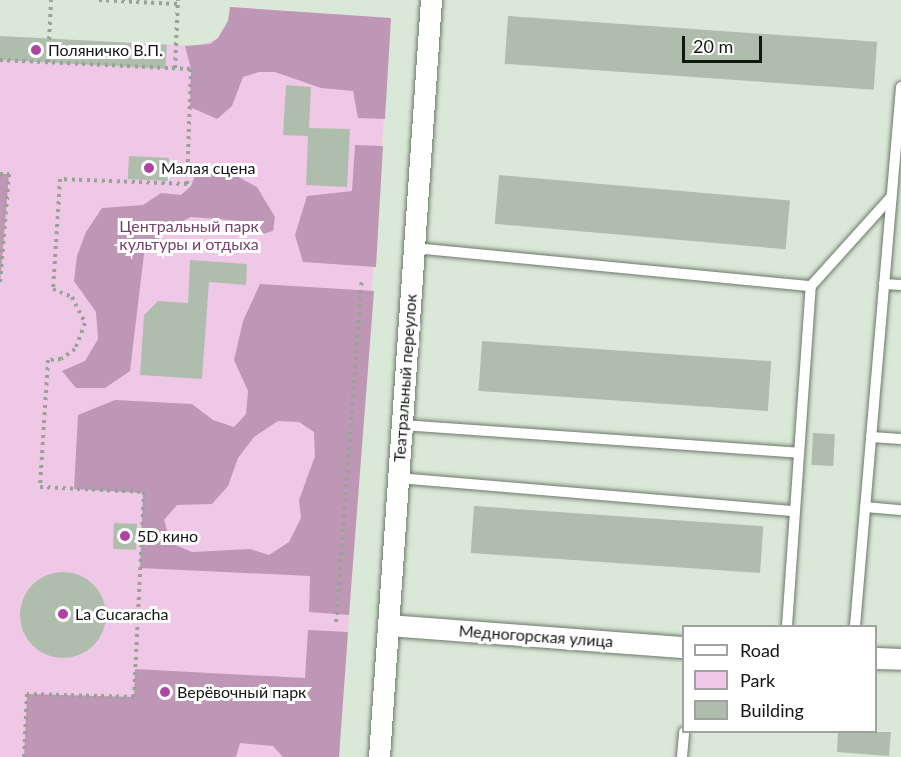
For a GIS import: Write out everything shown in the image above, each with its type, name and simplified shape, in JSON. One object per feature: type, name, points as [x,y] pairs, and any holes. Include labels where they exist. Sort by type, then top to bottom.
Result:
[{"type":"street","name":"Театральный переулок","points":[[379,757],[431,0]]},
{"type":"street","name":"Медногорская улица","points":[[388,625],[682,647]]},
{"type":"street","points":[[877,658],[901,659]]},
{"type":"lane","points":[[855,625],[901,87]]},
{"type":"lane","points":[[787,625],[811,286],[891,197]]},
{"type":"lane","points":[[414,248],[811,286]]},
{"type":"lane","points":[[884,284],[901,285]]},
{"type":"lane","points":[[402,425],[799,453]]},
{"type":"lane","points":[[871,437],[901,440]]},
{"type":"lane","points":[[398,478],[795,510]]},
{"type":"lane","points":[[865,507],[901,510]]},
{"type":"lane","points":[[682,757],[684,733]]},
{"type":"path","points":[[48,62],[51,0]]},
{"type":"path","points":[[99,0],[178,2],[175,68]]},
{"type":"path","points":[[0,60],[191,69],[187,184],[60,179],[53,289],[72,297],[85,322],[75,349],[61,358],[48,360],[40,487],[144,492],[134,697],[27,694],[24,757]]},
{"type":"path","points":[[0,174],[9,174],[0,284]]},
{"type":"path","points":[[336,622],[362,279]]},
{"type":"green space","name":"Центральный парк культуры и отдыха","points":[[230,7],[391,18],[339,757],[0,757],[0,36],[199,46],[218,38],[228,21]]},
{"type":"shaded area","points":[[230,7],[391,18],[385,119],[358,118],[353,91],[321,88],[275,72],[259,72],[243,77],[232,106],[217,119],[190,107],[191,69],[185,46],[210,44],[218,38],[228,21]]},
{"type":"shaded area","points":[[355,145],[383,146],[376,267],[303,262],[295,235],[307,196],[352,191]]},
{"type":"shaded area","points":[[216,165],[257,187],[275,217],[273,231],[259,235],[241,221],[191,217],[168,228],[144,254],[130,371],[105,388],[76,388],[62,371],[85,361],[98,339],[96,312],[74,281],[77,256],[86,232],[102,208],[143,205],[161,193],[181,195],[191,186],[198,168]]},
{"type":"shaded area","points":[[0,174],[9,174],[0,284]]},
{"type":"shaded area","points":[[260,284],[374,291],[349,615],[309,612],[310,576],[140,568],[143,493],[74,489],[78,415],[115,400],[192,404],[213,420],[234,427],[246,414],[248,391],[234,360],[243,321]],"holes":[[[278,421],[299,422],[314,432],[315,456],[299,500],[301,518],[289,542],[269,555],[250,549],[192,552],[171,543],[164,520],[177,505],[212,504],[228,486],[238,458],[254,437]]]},
{"type":"shaded area","points":[[308,630],[348,632],[339,757],[283,757],[273,746],[240,743],[236,757],[24,757],[27,694],[134,697],[135,669],[305,678]]},
{"type":"building","points":[[508,16],[877,42],[874,90],[505,64]]},
{"type":"building","points":[[0,36],[167,45],[166,69],[0,60]]},
{"type":"building","points":[[286,85],[311,87],[309,128],[350,129],[347,187],[306,185],[308,136],[283,135]]},
{"type":"building","name":"Малая сцена","points":[[129,156],[169,158],[168,181],[128,179]]},
{"type":"building","points":[[499,175],[790,200],[786,249],[495,224]]},
{"type":"building","points":[[190,260],[247,264],[246,285],[209,282],[202,379],[140,375],[144,315],[158,301],[188,303]]},
{"type":"building","points":[[482,341],[771,361],[768,411],[479,391]]},
{"type":"building","points":[[813,433],[835,434],[833,466],[811,465]]},
{"type":"building","points":[[474,506],[763,526],[760,573],[471,553]]},
{"type":"building","name":"5D кино","points":[[114,523],[137,524],[136,550],[113,549]]},
{"type":"building","name":"La Cucaracha","points":[[63,572],[87,579],[99,591],[106,615],[99,639],[87,651],[63,658],[39,651],[27,639],[20,615],[27,591],[39,579]]},
{"type":"building","points":[[891,732],[889,756],[837,752],[838,733]]},
{"type":"place","name":"Поляничко В.П.","points":[[36,50]]},
{"type":"place","name":"Малая сцена","points":[[149,168]]},
{"type":"place","name":"5D кино","points":[[125,536]]},
{"type":"place","name":"La Cucaracha","points":[[63,614]]},
{"type":"place","name":"Верёвочный парк","points":[[165,692]]}]
